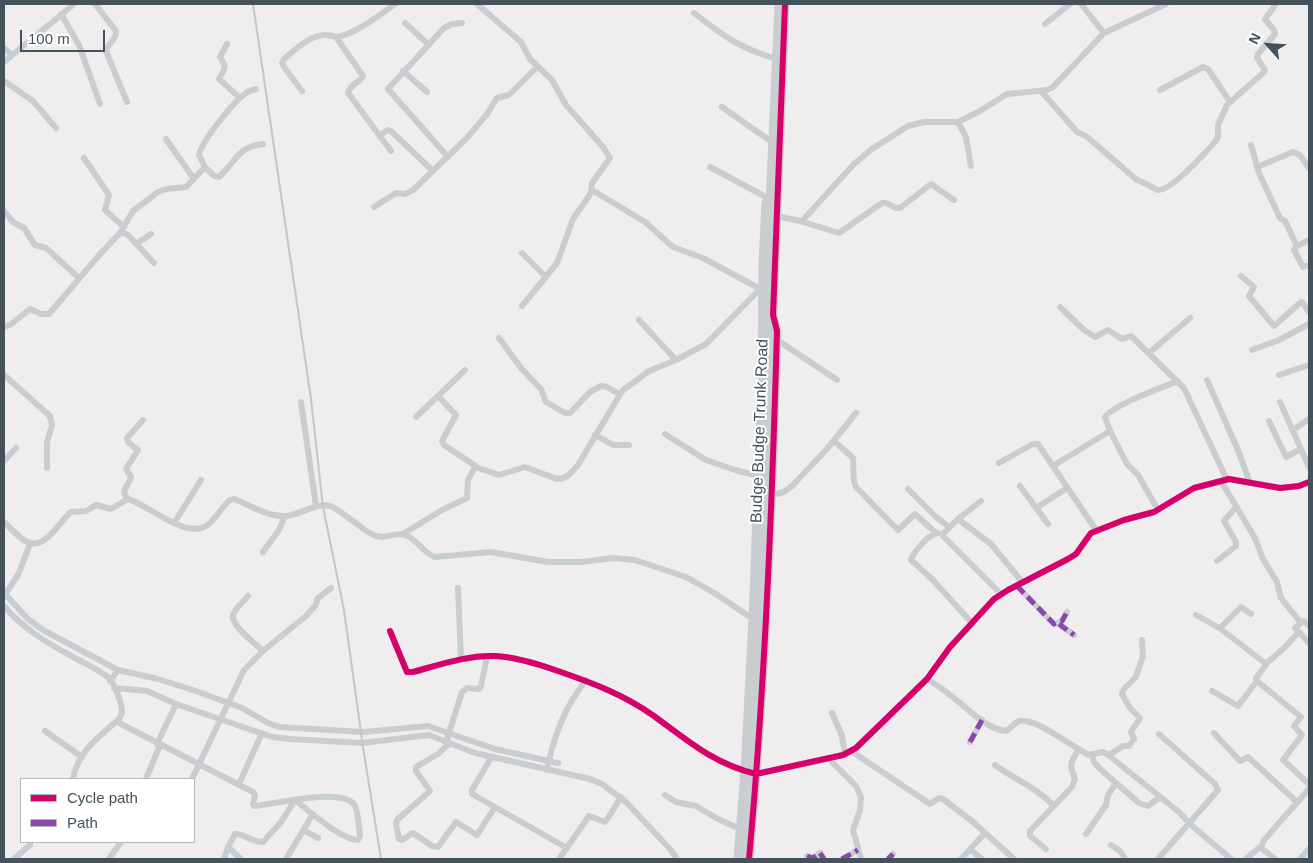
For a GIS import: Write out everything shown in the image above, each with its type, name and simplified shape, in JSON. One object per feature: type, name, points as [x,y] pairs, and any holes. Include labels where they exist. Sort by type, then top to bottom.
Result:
[{"type":"main road","points":[[743,859],[751,773],[760,614],[769,340],[767,319],[769,226],[779,4]]},
{"type":"street","points":[[4,62],[74,4]]},
{"type":"street","points":[[95,4],[116,31],[115,38],[108,45],[106,51],[127,102]]},
{"type":"street","points":[[302,91],[284,67],[282,63],[284,59],[314,36],[323,34],[336,37],[356,29],[396,4]]},
{"type":"street","points":[[477,4],[521,42],[530,59],[552,80],[566,105],[609,155],[609,160],[592,183],[592,190],[573,219],[560,257],[522,306]]},
{"type":"street","name":"Budge Budge Trunk Road","points":[[738,859],[745,772],[753,619],[762,382],[761,290],[775,4]]},
{"type":"street","name":"Budge Budge Trunk Road","points":[[749,859],[756,774],[772,496],[777,340],[773,315],[785,4]]},
{"type":"street","points":[[1045,24],[1070,4]]},
{"type":"street","points":[[1081,4],[1104,33]]},
{"type":"street","points":[[800,221],[872,148],[908,126],[924,122],[958,122],[1007,94],[1041,91],[1053,86],[1104,33],[1166,4]]},
{"type":"street","points":[[1041,91],[1077,132],[1086,136],[1137,180],[1158,190],[1181,177],[1215,142],[1218,137],[1218,124],[1230,102],[1264,72],[1265,70],[1258,58],[1258,54],[1274,34],[1274,30],[1265,19],[1276,4]]},
{"type":"street","points":[[694,13],[733,42],[773,58]]},
{"type":"street","points":[[61,14],[79,46],[100,104]]},
{"type":"street","points":[[405,23],[428,44]]},
{"type":"street","points":[[448,157],[389,91],[389,88],[428,44],[447,26],[462,23]]},
{"type":"street","points":[[336,37],[362,73],[361,79],[350,87],[348,93],[390,151]]},
{"type":"street","points":[[228,44],[220,57],[226,65],[219,79],[240,98]]},
{"type":"street","points":[[4,48],[12,55]]},
{"type":"street","points":[[374,207],[396,193],[408,194],[475,129],[497,98],[509,95],[537,67]]},
{"type":"street","points":[[1160,90],[1203,67],[1208,69],[1230,102]]},
{"type":"street","points":[[404,71],[427,92]]},
{"type":"street","points":[[4,81],[33,101],[56,128]]},
{"type":"street","points":[[256,89],[240,98],[202,145],[199,155],[205,168],[214,176],[219,177],[240,154],[252,146],[263,144]]},
{"type":"street","points":[[722,107],[769,140]]},
{"type":"street","points":[[958,122],[966,137],[971,166]]},
{"type":"street","points":[[380,135],[388,130],[391,131],[433,171]]},
{"type":"street","points":[[166,139],[194,179]]},
{"type":"street","points":[[1251,145],[1257,167],[1280,218],[1285,221],[1297,246]]},
{"type":"street","points":[[1257,167],[1292,152],[1300,155],[1309,168]]},
{"type":"street","points":[[84,158],[109,195],[105,210],[124,233],[154,263]]},
{"type":"street","points":[[4,327],[10,326],[30,309],[41,314],[48,314],[122,230],[133,211],[158,192],[186,187],[205,168]]},
{"type":"street","points":[[710,168],[766,197]]},
{"type":"street","points":[[776,216],[839,233],[882,203],[887,202],[894,208],[900,208],[931,184],[954,200]]},
{"type":"street","points":[[592,190],[645,222],[673,247],[703,258],[761,290],[774,291]]},
{"type":"street","points":[[4,211],[13,222],[24,228],[35,245],[46,248],[79,278]]},
{"type":"street","points":[[136,244],[151,234]]},
{"type":"street","points":[[1309,240],[1297,246],[1294,250],[1302,266],[1309,265]]},
{"type":"street","points":[[522,253],[546,277]]},
{"type":"street","points":[[1241,276],[1254,287],[1249,296],[1274,326],[1301,302],[1303,302],[1309,312]]},
{"type":"street","points":[[438,396],[456,415],[442,441],[443,444],[477,467],[499,475],[525,467],[552,478],[563,479],[578,464],[619,394],[649,371],[676,360],[706,344],[761,290]]},
{"type":"street","points":[[1060,307],[1076,324],[1092,336],[1098,336],[1108,330],[1111,330],[1122,339],[1131,336],[1178,381],[1187,394],[1236,507],[1255,538],[1263,559],[1277,582],[1281,598],[1301,623]]},
{"type":"street","points":[[1149,353],[1190,318]]},
{"type":"street","points":[[639,320],[676,360]]},
{"type":"street","points":[[1252,350],[1280,340],[1309,324]]},
{"type":"street","points":[[499,338],[520,368],[541,389],[546,402],[565,413],[570,413],[590,392],[601,386],[607,387],[619,394]]},
{"type":"street","points":[[777,340],[836,380]]},
{"type":"street","points":[[1279,375],[1309,365]]},
{"type":"street","points":[[416,417],[465,370]]},
{"type":"street","points":[[4,375],[50,416],[52,425],[47,442],[47,468]]},
{"type":"street","points":[[1207,380],[1238,450],[1250,483]]},
{"type":"street","points":[[1158,510],[1138,475],[1127,464],[1105,420],[1107,415],[1135,399],[1178,381]]},
{"type":"street","points":[[301,402],[316,506]]},
{"type":"street","points":[[1280,402],[1309,467]]},
{"type":"street","points":[[772,496],[784,492],[792,486],[834,441],[856,413]]},
{"type":"street","points":[[1293,430],[1309,419]]},
{"type":"street","points":[[143,420],[127,438],[128,442],[138,450],[138,454],[126,469],[131,477],[124,495],[128,499],[174,523],[202,528],[209,525],[230,500],[235,499],[271,514],[285,516],[297,514],[316,506],[330,506],[375,536],[386,537],[403,534],[442,510],[465,500],[468,494],[468,480],[477,467]]},
{"type":"street","points":[[1269,421],[1286,456],[1301,449]]},
{"type":"street","points":[[1053,466],[1110,431]]},
{"type":"street","points":[[665,434],[706,460],[759,476]]},
{"type":"street","points":[[595,435],[613,445],[629,445]]},
{"type":"street","points":[[834,441],[853,458],[852,470],[855,474],[854,484],[856,488],[898,530],[915,514],[939,533],[1001,594]]},
{"type":"street","points":[[999,463],[1033,444],[1040,446],[1096,530]]},
{"type":"street","points":[[4,460],[16,448]]},
{"type":"street","points":[[174,523],[201,480]]},
{"type":"street","points":[[390,631],[404,669],[407,672],[462,659],[495,656],[530,662],[613,691],[643,708],[709,756],[745,772],[756,774],[829,759],[848,753],[880,727],[927,679],[950,647],[994,599],[1076,554],[1087,537],[1096,530],[1158,510],[1188,490],[1224,480],[1289,488],[1309,482]]},
{"type":"street","points":[[1020,486],[1048,524]]},
{"type":"street","points":[[1036,508],[1067,488]]},
{"type":"street","points":[[908,489],[949,527]]},
{"type":"street","points":[[4,522],[30,544],[40,543],[52,534],[71,512],[86,511],[96,505],[110,509],[128,499]]},
{"type":"street","points":[[971,622],[911,560],[931,535],[949,527],[981,501]]},
{"type":"street","points":[[1217,561],[1236,546],[1236,542],[1224,520],[1236,507]]},
{"type":"street","points":[[264,552],[279,530],[285,516]]},
{"type":"street","points":[[958,519],[990,544],[1051,623],[1059,624],[1074,635]]},
{"type":"street","points":[[403,534],[430,556],[435,557],[491,552],[548,562],[582,562],[613,558],[635,560],[686,577],[712,591],[753,619]]},
{"type":"street","points":[[30,544],[21,570],[4,595],[28,619],[43,630],[115,675]]},
{"type":"street","points":[[192,778],[244,670],[263,651],[306,616],[316,606],[318,598],[331,588]]},
{"type":"street","points":[[458,588],[462,659]]},
{"type":"street","points":[[248,596],[233,614],[233,620],[236,626],[263,651]]},
{"type":"street","points":[[1220,628],[1241,607],[1251,614]]},
{"type":"street","points":[[4,608],[24,627],[56,648],[102,673],[158,679],[224,710],[262,733],[290,739],[362,743],[424,735],[434,736],[558,763]]},
{"type":"street","points":[[1059,624],[1067,612]]},
{"type":"street","points":[[1196,615],[1220,628],[1266,664]]},
{"type":"street","points":[[1309,626],[1304,621],[1295,628],[1309,643]]},
{"type":"street","points":[[1212,691],[1236,706],[1257,681],[1256,678],[1266,664],[1299,632]]},
{"type":"street","points":[[1109,755],[1123,746],[1129,746],[1134,739],[1131,732],[1140,718],[1130,708],[1122,694],[1124,689],[1136,677],[1143,656],[1142,640]]},
{"type":"street","points":[[487,657],[481,686],[479,689],[467,688],[462,692],[448,738],[440,752],[416,767],[416,771],[430,791],[397,820],[396,824],[400,839],[402,840],[413,833],[432,846],[438,847],[456,822],[477,835],[495,807]]},
{"type":"street","points":[[72,778],[74,771],[90,744],[117,721],[122,712],[114,688],[115,675]]},
{"type":"street","points":[[927,679],[951,695],[982,720],[1004,731],[1009,730],[1019,721],[1032,724],[1092,756],[1095,764],[1143,806],[1148,806],[1160,797]]},
{"type":"street","points":[[547,770],[564,714],[575,694],[586,680]]},
{"type":"street","points":[[1257,681],[1301,717],[1294,726],[1302,735],[1283,760],[1309,784]]},
{"type":"street","points":[[114,688],[147,691],[176,704],[248,711],[268,723],[280,727],[364,732],[428,726],[469,751],[491,758],[596,781],[621,797],[649,825],[677,859]]},
{"type":"street","points":[[146,778],[176,704]]},
{"type":"street","points":[[832,713],[848,753],[930,804],[939,798],[943,799],[1014,859]]},
{"type":"street","points":[[970,742],[982,720]]},
{"type":"street","points":[[117,721],[124,727],[254,793],[254,806],[322,796],[349,800],[356,806],[359,839],[346,838],[295,800]]},
{"type":"street","points":[[45,731],[82,756]]},
{"type":"street","points":[[239,784],[262,733]]},
{"type":"street","points":[[1214,733],[1240,761],[1248,756],[1297,802]]},
{"type":"street","points":[[1158,859],[1190,824],[1217,792],[1218,788],[1180,751],[1159,734]]},
{"type":"street","points":[[1046,849],[1032,840],[1029,834],[1033,826],[1072,787],[1074,783],[1070,766],[1079,749]]},
{"type":"street","points":[[1092,756],[1102,752],[1109,755],[1179,812],[1190,824],[1231,859]]},
{"type":"street","points":[[491,758],[471,792],[473,795],[567,848]]},
{"type":"street","points":[[829,759],[856,786],[861,797],[860,810],[853,830],[861,859]]},
{"type":"street","points":[[995,764],[1011,776],[1040,792],[1053,805]]},
{"type":"street","points":[[1086,834],[1106,805],[1108,795],[1116,783]]},
{"type":"street","points":[[1246,859],[1261,847],[1264,840],[1309,789]]},
{"type":"street","points":[[665,795],[676,802],[696,806],[718,819],[740,828]]},
{"type":"street","points":[[559,859],[589,816],[605,822],[621,797]]},
{"type":"street","points":[[224,859],[228,847],[237,834],[254,842],[263,842],[281,822],[295,800]]},
{"type":"street","points":[[286,859],[313,814]]},
{"type":"street","points":[[303,830],[318,838]]},
{"type":"street","points":[[961,859],[985,833]]},
{"type":"street","points":[[14,859],[30,843]]},
{"type":"street","points":[[108,859],[120,843]]},
{"type":"street","points":[[1111,845],[1121,852],[1125,859]]},
{"type":"street","points":[[228,847],[240,859]]},
{"type":"street","points":[[1261,847],[1275,859]]},
{"type":"street","points":[[970,849],[982,859]]},
{"type":"street","points":[[1300,859],[1309,849]]},
{"type":"street","points":[[842,859],[858,850]]},
{"type":"street","points":[[807,856],[814,858],[820,853],[824,859]]},
{"type":"railway","points":[[253,4],[311,399],[323,507],[344,610],[381,859]]},
{"type":"marked path","points":[[1017,586],[1054,624],[1062,621],[1067,612]]},
{"type":"marked path","points":[[1059,624],[1074,635]]},
{"type":"marked path","points":[[970,742],[982,720]]},
{"type":"marked path","points":[[842,859],[858,850]]},
{"type":"marked path","points":[[807,856],[813,858],[820,853],[824,859]]},
{"type":"marked path","points":[[888,859],[893,854]]},
{"type":"cycle path","points":[[749,859],[764,661],[770,529],[777,331],[773,315],[785,4]]},
{"type":"cycle path","points":[[390,631],[407,672],[485,656],[510,658],[548,667],[618,695],[642,708],[714,758],[741,770],[756,774],[843,755],[856,748],[927,679],[950,647],[994,599],[1076,554],[1091,533],[1124,520],[1154,512],[1194,488],[1229,479],[1280,488],[1299,486],[1309,482]]}]
